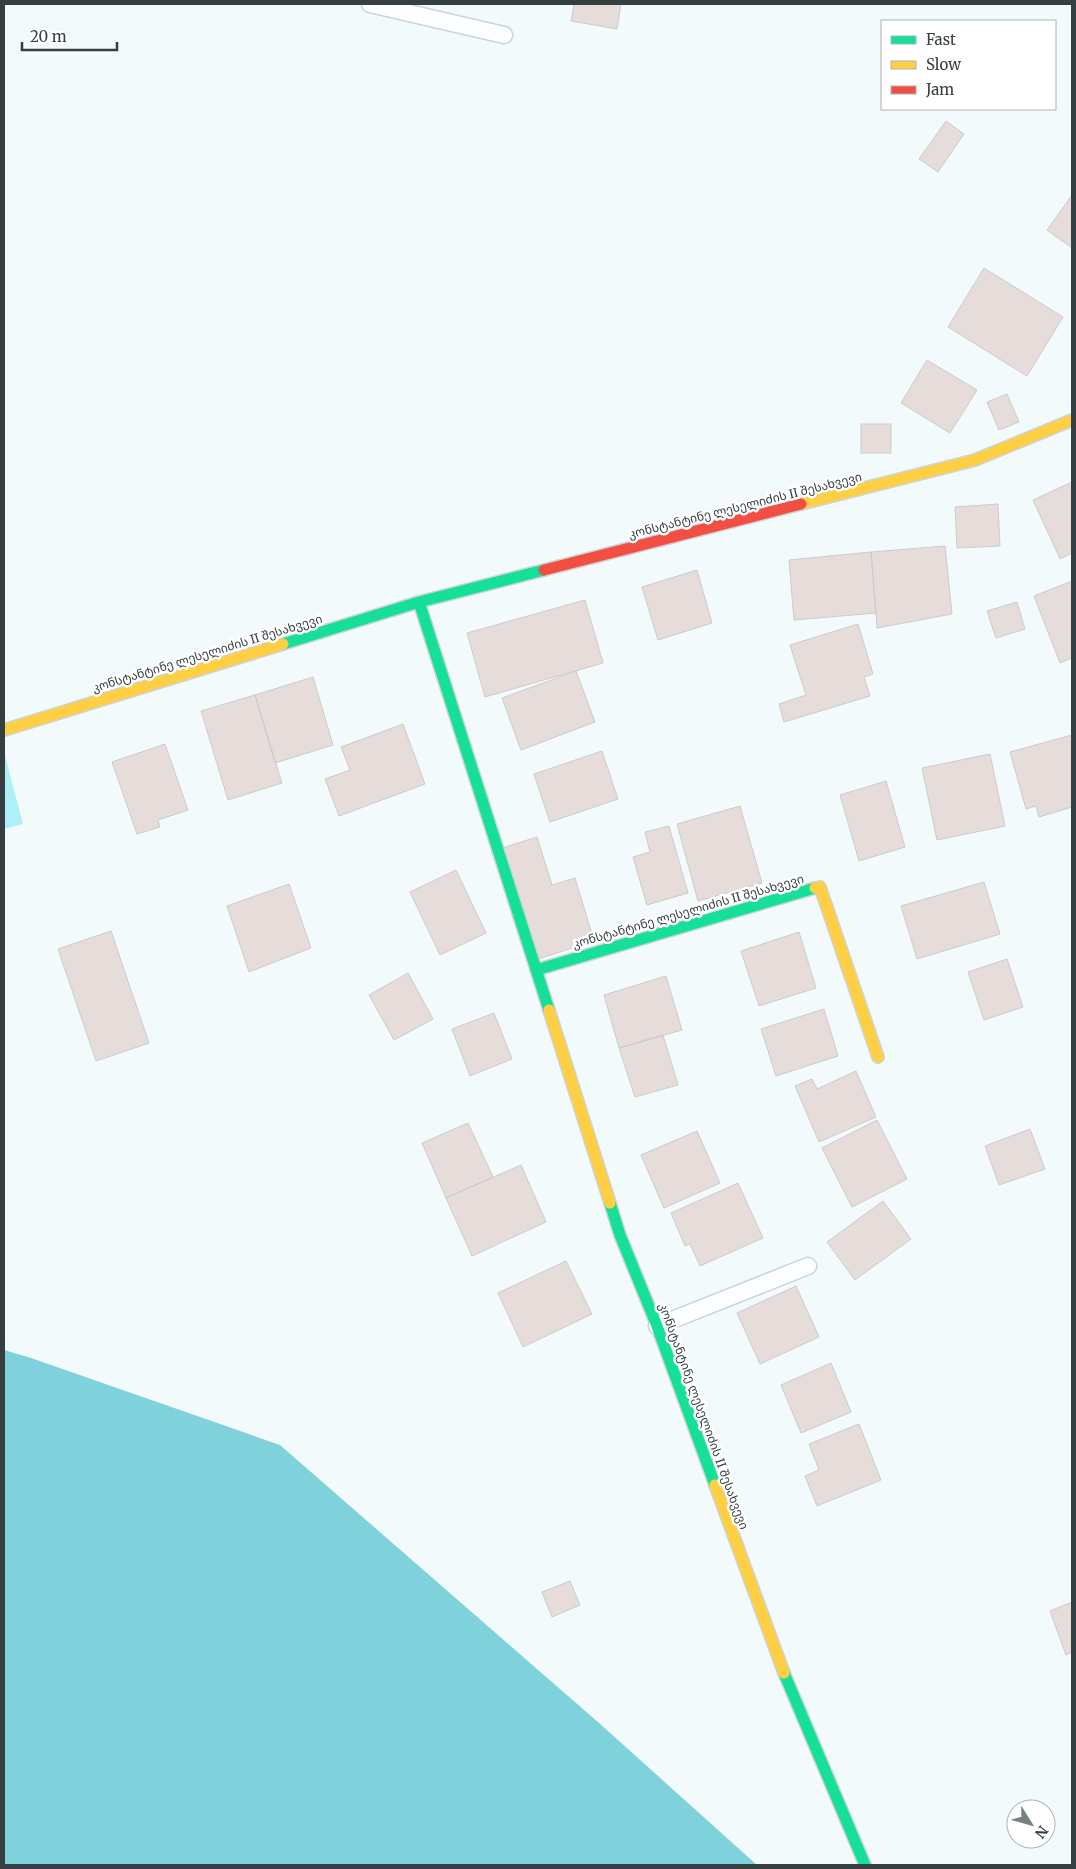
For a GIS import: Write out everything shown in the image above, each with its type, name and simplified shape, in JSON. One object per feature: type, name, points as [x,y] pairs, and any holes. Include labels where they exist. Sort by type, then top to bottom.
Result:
[{"type":"street","name":"კონსტანტინე ლესელიძის II შესახვევი","points":[[4,730],[419,602],[975,460],[1072,420]]},
{"type":"street","name":"კონსტანტინე ლესელიძის II შესახვევი","points":[[419,602],[620,1235],[657,1326],[790,1689],[865,1865]]},
{"type":"street","name":"კონსტანტინე ლესელიძის II შესახვევი","points":[[536,970],[820,887],[878,1057]]},
{"type":"lane","points":[[370,4],[504,35]]},
{"type":"lane","points":[[657,1326],[808,1266]]},
{"type":"shaded area","points":[[4,752],[23,824],[4,829]]},
{"type":"shaded area","points":[[4,1350],[280,1445],[599,1723],[757,1865],[4,1865]]},
{"type":"building","points":[[574,4],[621,4],[617,29],[571,21]]},
{"type":"building","points":[[946,121],[964,134],[938,172],[919,159]]},
{"type":"building","points":[[1072,195],[1072,248],[1047,230]]},
{"type":"building","points":[[984,268],[1063,317],[1027,376],[948,327]]},
{"type":"building","points":[[927,360],[977,390],[950,433],[901,403]]},
{"type":"building","points":[[1007,394],[1019,422],[999,430],[987,402]]},
{"type":"building","points":[[861,424],[891,424],[891,453],[861,453]]},
{"type":"building","points":[[1072,482],[1072,553],[1060,559],[1033,500]]},
{"type":"building","points":[[998,504],[1000,546],[957,548],[955,507]]},
{"type":"building","points":[[945,546],[952,614],[877,628],[871,552]]},
{"type":"building","points":[[871,552],[876,613],[794,620],[789,560]]},
{"type":"building","points":[[697,570],[712,623],[658,640],[642,587]]},
{"type":"building","points":[[1072,581],[1072,658],[1060,663],[1034,596]]},
{"type":"building","points":[[585,600],[603,663],[485,697],[467,633]]},
{"type":"building","points":[[1017,602],[1025,629],[996,638],[987,611]]},
{"type":"building","points":[[858,624],[873,674],[864,677],[870,696],[784,722],[779,704],[806,695],[790,645]]},
{"type":"building","points":[[576,671],[595,722],[521,750],[502,698]]},
{"type":"building","points":[[313,677],[333,745],[275,763],[255,695]]},
{"type":"building","points":[[255,695],[282,783],[228,800],[201,711]]},
{"type":"building","points":[[403,724],[425,784],[339,816],[325,779],[350,770],[341,747]]},
{"type":"building","points":[[1072,735],[1072,807],[1039,817],[1036,806],[1026,809],[1010,752]]},
{"type":"building","points":[[165,744],[188,810],[158,820],[160,827],[137,834],[112,762]]},
{"type":"building","points":[[602,751],[618,799],[550,822],[534,774]]},
{"type":"building","points":[[990,754],[1005,826],[937,840],[922,768]]},
{"type":"building","points":[[886,781],[905,847],[859,861],[840,795]]},
{"type":"building","points":[[740,806],[762,883],[698,901],[677,824]]},
{"type":"building","points":[[669,826],[688,893],[647,905],[633,857],[650,852],[645,832]]},
{"type":"building","points":[[537,837],[552,885],[575,878],[594,941],[538,959],[502,848]]},
{"type":"building","points":[[456,870],[486,933],[440,955],[410,892]]},
{"type":"building","points":[[984,882],[1000,934],[917,959],[901,906]]},
{"type":"building","points":[[289,884],[311,948],[249,972],[227,906]]},
{"type":"building","points":[[111,931],[149,1043],[96,1061],[58,949]]},
{"type":"building","points":[[799,932],[816,988],[759,1006],[741,951]]},
{"type":"building","points":[[1007,959],[1023,1007],[984,1020],[968,972]]},
{"type":"building","points":[[408,973],[433,1019],[394,1040],[369,995]]},
{"type":"building","points":[[666,976],[682,1030],[619,1048],[604,995]]},
{"type":"building","points":[[824,1009],[838,1056],[776,1076],[761,1029]]},
{"type":"building","points":[[494,1013],[512,1059],[470,1076],[452,1029]]},
{"type":"building","points":[[663,1035],[678,1085],[635,1097],[619,1048]]},
{"type":"building","points":[[856,1071],[876,1117],[819,1142],[795,1086],[812,1079],[817,1089]]},
{"type":"building","points":[[877,1120],[907,1179],[852,1207],[822,1148]]},
{"type":"building","points":[[468,1123],[493,1177],[446,1198],[422,1143]]},
{"type":"building","points":[[1030,1129],[1045,1169],[999,1185],[985,1146]]},
{"type":"building","points":[[697,1131],[720,1183],[664,1208],[641,1155]]},
{"type":"building","points":[[521,1165],[546,1222],[472,1256],[446,1198]]},
{"type":"building","points":[[738,1183],[763,1238],[700,1266],[690,1244],[685,1246],[671,1213]]},
{"type":"building","points":[[883,1201],[911,1239],[855,1280],[827,1242]]},
{"type":"building","points":[[566,1261],[592,1314],[523,1347],[498,1293]]},
{"type":"building","points":[[796,1286],[819,1337],[760,1364],[737,1313]]},
{"type":"building","points":[[831,1363],[851,1412],[801,1433],[781,1385]]},
{"type":"building","points":[[859,1424],[881,1480],[817,1506],[805,1476],[819,1470],[809,1444]]},
{"type":"building","points":[[570,1581],[580,1605],[552,1617],[542,1592]]},
{"type":"building","points":[[1072,1602],[1072,1652],[1066,1655],[1050,1611]]},
{"type":"traffic: fast","points":[[283,644],[419,602],[544,570]]},
{"type":"traffic: fast","points":[[419,602],[549,1010]]},
{"type":"traffic: fast","points":[[536,970],[815,888]]},
{"type":"traffic: fast","points":[[610,1203],[620,1235],[657,1326],[715,1485]]},
{"type":"traffic: fast","points":[[784,1673],[865,1865]]},
{"type":"traffic: slow","points":[[801,504],[975,460],[1072,420]]},
{"type":"traffic: slow","points":[[4,730],[283,644]]},
{"type":"traffic: slow","points":[[815,888],[820,887],[878,1057]]},
{"type":"traffic: slow","points":[[549,1010],[610,1203]]},
{"type":"traffic: slow","points":[[715,1485],[784,1673]]},
{"type":"traffic: jam","points":[[544,570],[801,504]]}]
